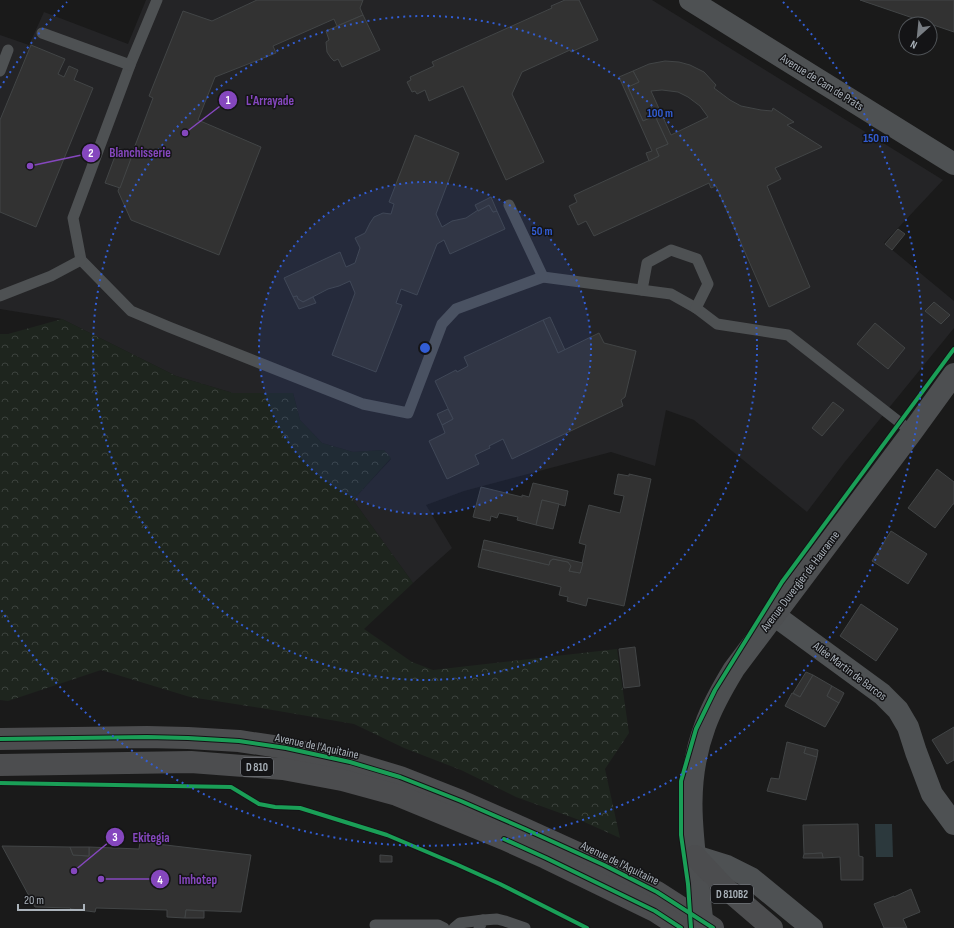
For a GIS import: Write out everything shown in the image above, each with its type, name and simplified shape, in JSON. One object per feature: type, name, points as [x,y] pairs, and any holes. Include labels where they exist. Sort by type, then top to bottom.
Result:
[{"type":"main road","name":"Avenue Duvergier de Hauranne","points":[[703,928],[691,817],[691,791],[697,751],[704,726],[714,704],[734,669],[954,374]]},
{"type":"main road","name":"Avenue de l'Aquitaine","points":[[0,739],[147,737],[232,740],[286,748],[350,762],[400,778],[461,801],[604,865],[657,892],[714,928]]},
{"type":"main road","name":"D 810","points":[[0,765],[191,762],[283,769],[342,780],[397,795],[504,838],[655,911],[681,928]]},
{"type":"main road","name":"D 810B2","points":[[695,856],[723,886],[772,928]]},
{"type":"street","name":"Avenue de Cam de Prats","points":[[690,0],[954,164]]},
{"type":"street","name":"Allée Martin de Barcos","points":[[774,615],[882,694],[898,710],[908,727],[932,794],[954,824]]},
{"type":"street","points":[[695,856],[727,866],[751,878],[812,928]]},
{"type":"lane","points":[[157,0],[130,65],[73,218],[80,260],[131,311],[363,404],[408,413],[442,324],[456,309],[543,277],[671,294],[696,308],[717,324],[788,335],[912,432]]},
{"type":"lane","points":[[42,32],[130,65]]},
{"type":"lane","points":[[0,71],[8,50]]},
{"type":"lane","points":[[509,205],[543,277]]},
{"type":"lane","points":[[642,290],[648,263],[671,250],[697,258],[708,284],[696,308]]},
{"type":"lane","points":[[0,296],[51,276],[80,260]]},
{"type":"lane","points":[[454,928],[460,923],[481,924],[497,919],[525,928]]},
{"type":"lane","points":[[374,925],[438,925],[444,928]]},
{"type":"shaded area","points":[[146,0],[652,0],[943,180],[884,243],[954,301],[954,328],[844,463],[807,512],[694,420],[666,410],[655,466],[611,452],[464,491],[426,505],[452,548],[413,583],[353,500],[391,459],[384,450],[353,452],[322,443],[300,420],[293,393],[233,393],[176,376],[62,319],[0,309],[0,35],[29,45],[44,12],[128,44]]},
{"type":"shaded area","points":[[875,824],[892,824],[893,857],[876,857]]},
{"type":"green space","points":[[62,319],[176,376],[233,393],[293,393],[300,420],[322,443],[353,452],[384,450],[391,458],[353,500],[413,583],[364,629],[412,662],[433,670],[617,649],[629,733],[605,769],[620,838],[582,821],[516,797],[461,770],[404,748],[354,724],[190,697],[101,670],[8,701],[0,700],[0,334],[8,334]]},
{"type":"building","points":[[257,0],[363,0],[360,8],[363,15],[337,26],[334,19],[273,46],[276,53],[215,77],[198,120],[261,147],[219,255],[131,220],[118,191],[153,98],[149,96],[183,11],[212,21]]},
{"type":"building","points":[[565,0],[579,0],[598,40],[571,52],[570,50],[522,72],[512,94],[544,162],[506,180],[463,86],[429,101],[425,90],[417,94],[415,91],[412,92],[407,82],[411,80],[410,77],[434,66],[432,62],[552,8],[551,6]]},
{"type":"building","points":[[860,0],[954,0],[954,32],[938,27],[938,16],[907,16]]},
{"type":"building","points":[[363,15],[380,50],[342,67],[338,59],[334,61],[327,52],[326,42],[329,40],[326,31]]},
{"type":"building","points":[[31,45],[65,59],[58,74],[64,77],[69,66],[78,70],[74,80],[93,88],[36,227],[0,212],[0,120]]},
{"type":"building","points":[[665,61],[679,62],[690,65],[704,72],[716,85],[714,88],[730,100],[741,106],[761,110],[772,111],[773,108],[794,122],[787,125],[822,147],[775,168],[781,179],[767,186],[810,287],[769,307],[716,186],[711,188],[709,183],[594,236],[586,221],[578,225],[569,206],[577,202],[574,195],[659,156],[656,149],[668,144],[655,116],[643,121],[628,87],[639,82],[633,71],[649,64]],"holes":[[[662,90],[678,92],[700,106],[708,117],[671,135],[651,91]]]},
{"type":"building","points":[[633,71],[639,82],[628,87],[643,121],[655,116],[668,144],[656,149],[659,156],[649,161],[646,153],[652,151],[619,77]]},
{"type":"building","points":[[415,135],[459,153],[436,214],[442,227],[452,221],[466,218],[489,205],[493,212],[497,211],[505,229],[450,254],[444,240],[437,244],[417,295],[401,289],[396,303],[402,305],[376,372],[332,355],[355,293],[350,281],[328,289],[303,302],[298,299],[297,296],[293,297],[284,278],[340,252],[346,267],[355,263],[360,248],[355,238],[365,233],[374,217],[383,213],[391,214],[394,204],[389,202]]},
{"type":"building","points":[[118,148],[133,153],[120,188],[105,183]]},
{"type":"building","points":[[491,197],[497,211],[493,212],[489,205],[478,211],[475,205]]},
{"type":"building","points":[[898,229],[905,234],[892,250],[885,244]]},
{"type":"building","points":[[297,296],[298,299],[303,302],[313,297],[316,303],[299,309],[293,297]]},
{"type":"building","points":[[934,302],[950,315],[941,324],[925,311]]},
{"type":"building","points":[[550,317],[565,350],[558,353],[543,320]]},
{"type":"building","points":[[543,320],[558,353],[599,333],[604,343],[636,351],[625,397],[621,400],[623,406],[512,459],[503,439],[489,446],[490,448],[475,455],[479,464],[447,479],[429,441],[445,433],[442,425],[453,419],[435,381],[456,370],[457,372],[468,366],[464,357]]},
{"type":"building","points":[[875,323],[905,348],[888,369],[857,344]]},
{"type":"building","points":[[833,402],[844,410],[822,436],[812,428]]},
{"type":"building","points":[[448,409],[453,419],[442,425],[437,414]]},
{"type":"building","points":[[937,469],[954,482],[954,504],[935,528],[908,508]]},
{"type":"building","points":[[618,474],[629,476],[629,474],[651,479],[624,606],[588,598],[586,606],[567,601],[568,597],[559,595],[561,587],[478,567],[482,549],[549,565],[550,561],[553,559],[568,562],[571,566],[569,571],[580,573],[586,545],[579,543],[589,505],[620,513],[624,496],[614,494]]},
{"type":"building","points":[[533,483],[568,491],[565,506],[542,500],[536,525],[517,520],[518,517],[499,513],[497,518],[491,516],[490,521],[473,517],[481,487],[522,497],[522,495],[529,497]]},
{"type":"building","points":[[542,500],[559,504],[553,529],[536,525]]},
{"type":"building","points":[[891,531],[927,554],[908,584],[872,561]]},
{"type":"building","points":[[484,540],[583,563],[580,573],[569,571],[571,566],[568,562],[553,559],[550,561],[549,565],[482,549]]},
{"type":"building","points":[[861,604],[898,629],[876,661],[840,636]]},
{"type":"building","points":[[635,647],[640,686],[624,688],[619,649]]},
{"type":"building","points":[[806,672],[813,675],[800,697],[793,693]]},
{"type":"building","points":[[813,675],[832,686],[827,696],[839,703],[825,727],[785,706],[792,693],[800,697]]},
{"type":"building","points":[[832,686],[844,693],[839,703],[827,696]]},
{"type":"building","points":[[954,727],[954,760],[947,764],[932,740]]},
{"type":"building","points":[[787,742],[806,747],[804,753],[817,757],[806,800],[767,791],[771,778],[779,779]]},
{"type":"building","points":[[806,747],[818,750],[817,757],[804,753]]},
{"type":"building","points":[[858,824],[859,856],[863,857],[863,880],[841,880],[840,857],[823,858],[822,853],[804,854],[803,825]]},
{"type":"building","points":[[140,842],[251,855],[241,912],[186,910],[185,918],[167,917],[167,910],[96,908],[95,912],[70,908],[35,907],[2,846],[70,847],[73,855],[89,856],[89,847],[139,849]]},
{"type":"building","points":[[70,847],[89,847],[89,856],[73,855]]},
{"type":"building","points":[[822,853],[823,858],[803,858],[804,854]]},
{"type":"building","points":[[380,855],[392,856],[392,862],[380,862]]},
{"type":"building","points":[[911,889],[920,912],[903,919],[907,928],[884,928],[874,904]]},
{"type":"building","points":[[186,910],[204,911],[204,918],[185,918]]},
{"type":"cycle path","points":[[691,928],[688,884],[681,835],[681,781],[696,729],[715,690],[782,582],[954,349]]},
{"type":"cycle path","points":[[0,739],[147,737],[239,741],[286,748],[350,762],[400,777],[461,801],[604,865],[657,892],[713,928]]},
{"type":"cycle path","points":[[0,783],[231,787],[259,804],[275,807],[300,808],[387,835],[500,884],[587,928]]},
{"type":"cycle path","points":[[504,839],[655,911],[681,928]]},
{"type":"place","name":"L'Arrayade","points":[[185,133]]},
{"type":"place","name":"Blanchisserie","points":[[30,166]]},
{"type":"place","name":"Ekitegia","points":[[74,871]]},
{"type":"place","name":"Imhotep","points":[[101,879]]}]
